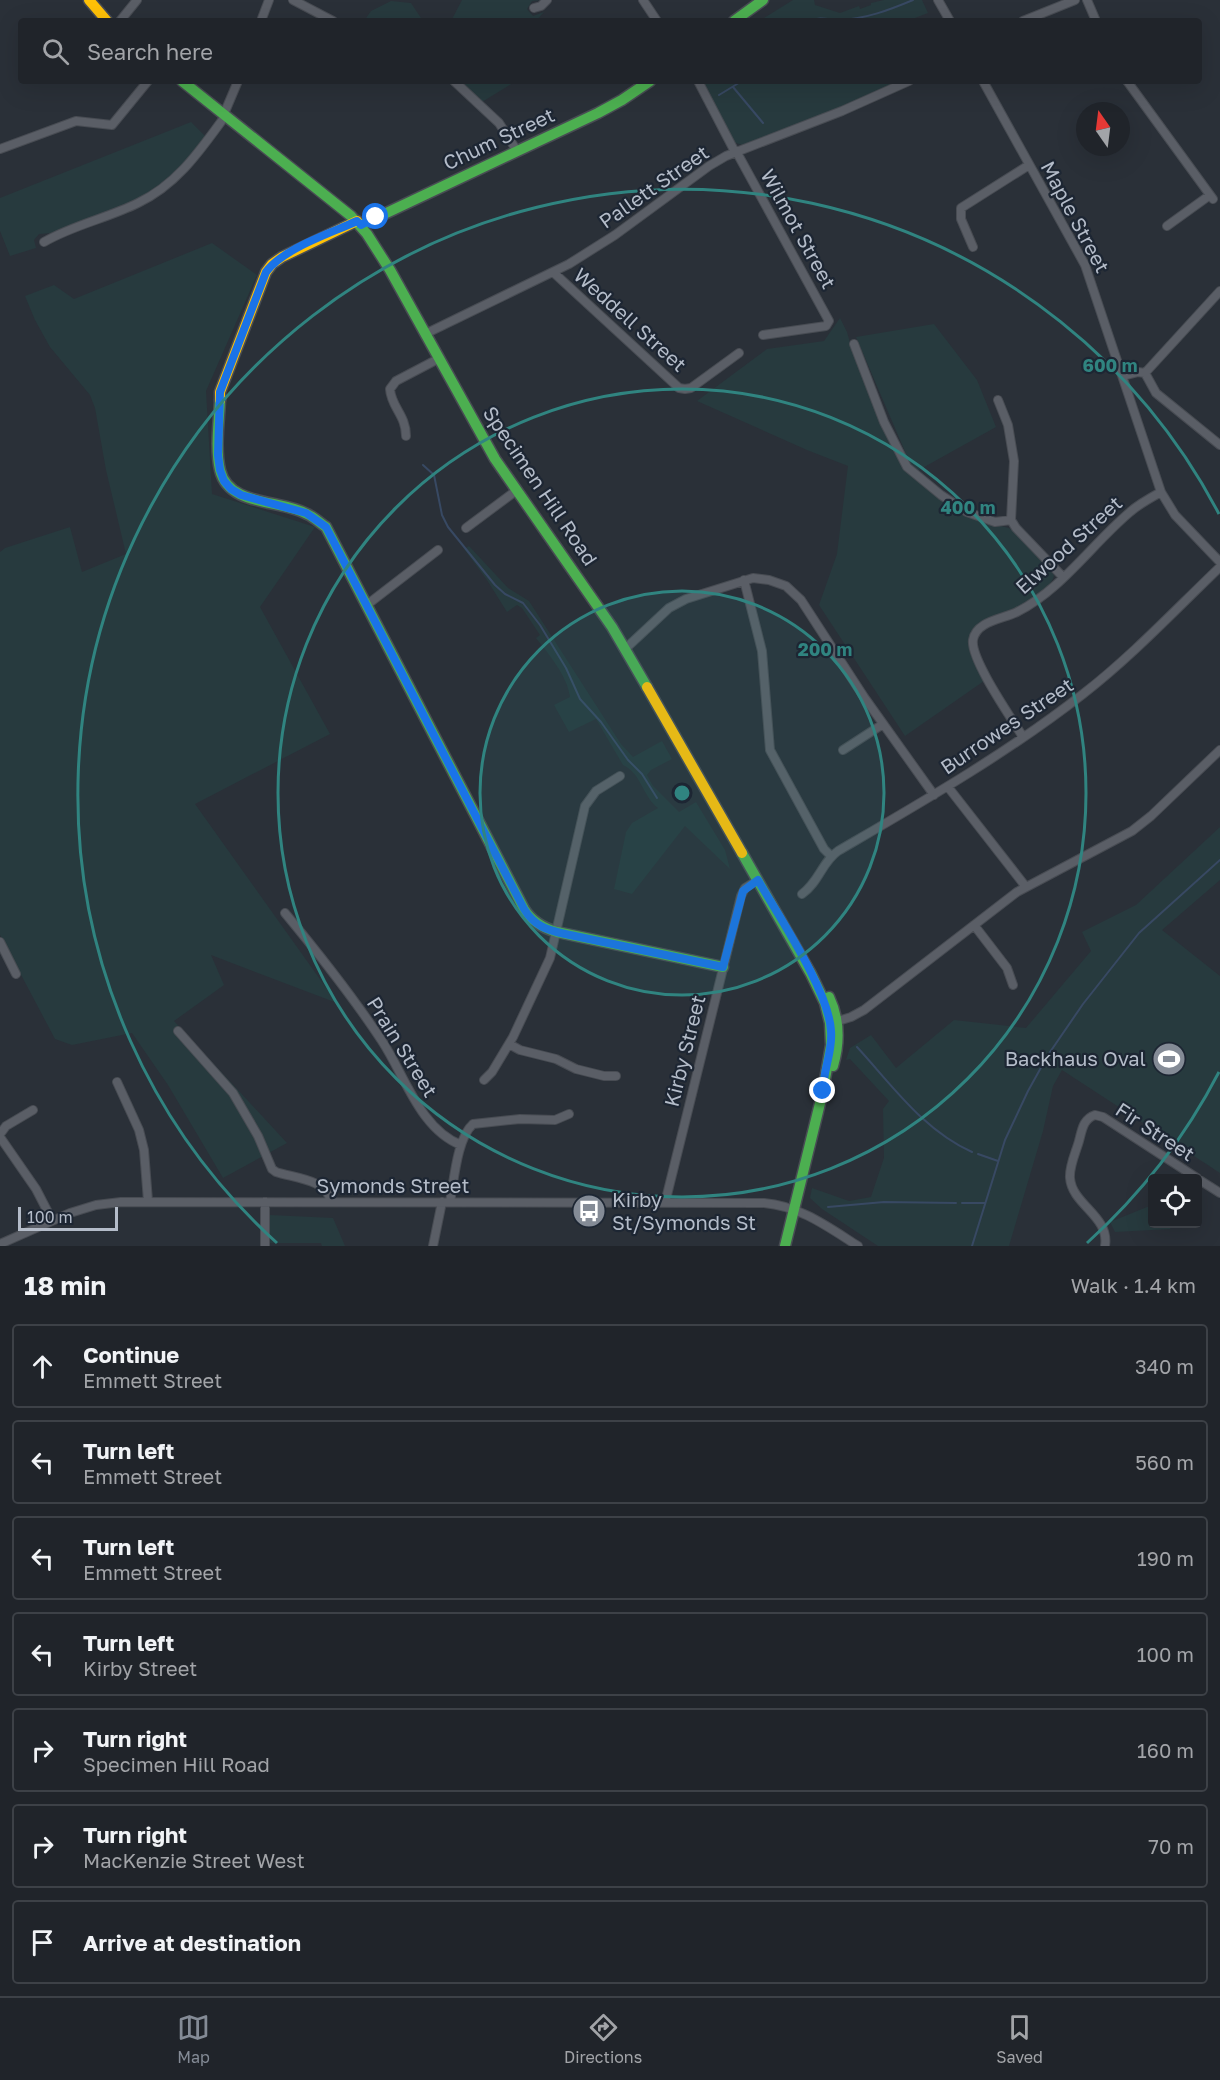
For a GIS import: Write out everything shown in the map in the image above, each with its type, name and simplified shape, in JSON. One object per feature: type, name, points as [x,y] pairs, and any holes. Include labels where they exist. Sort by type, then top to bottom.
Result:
[{"type":"street","points":[[89,0],[104,18]]},
{"type":"street","points":[[122,18],[137,0]]},
{"type":"street","points":[[262,18],[269,0]]},
{"type":"street","points":[[293,0],[327,18]]},
{"type":"street","points":[[534,8],[547,0]]},
{"type":"street","points":[[643,0],[655,18]]},
{"type":"street","points":[[738,18],[764,0]]},
{"type":"street","points":[[938,0],[948,18]]},
{"type":"street","points":[[1030,18],[1075,0]]},
{"type":"street","points":[[1087,0],[1095,18]]},
{"type":"street","points":[[0,149],[76,121],[112,125],[146,84]]},
{"type":"street","name":"Specimen Hill Road","points":[[186,84],[359,223],[390,270],[484,442],[600,608],[625,649],[806,965],[834,1022]]},
{"type":"street","points":[[44,242],[138,203],[159,190],[187,166],[225,114],[237,84]]},
{"type":"street","points":[[457,84],[498,123],[517,151]]},
{"type":"street","name":"Chum Street","points":[[368,604],[326,527],[306,513],[241,495],[224,481],[220,470],[218,455],[220,392],[266,272],[282,257],[610,107],[645,84]]},
{"type":"street","name":"Wilmot Street","points":[[700,84],[830,323],[826,326],[763,335]]},
{"type":"street","name":"Pallett Street","points":[[425,334],[554,272],[615,235],[709,166],[736,152],[842,111],[902,84]]},
{"type":"street","name":"Maple Street","points":[[985,84],[1088,273],[1161,492],[1175,515],[1220,562]]},
{"type":"street","points":[[1129,84],[1211,197],[1167,226]]},
{"type":"street","points":[[973,247],[961,219],[961,208],[1029,165]]},
{"type":"street","name":"Weddell Street","points":[[554,272],[679,388],[691,388],[739,353]]},
{"type":"street","points":[[1144,373],[1220,286]]},
{"type":"street","points":[[854,344],[885,422],[907,467],[941,495],[968,512],[995,522],[1011,520]]},
{"type":"street","points":[[406,436],[404,420],[392,398],[390,389],[396,381],[438,359]]},
{"type":"street","points":[[1123,376],[1138,372],[1144,373],[1156,393],[1220,445]]},
{"type":"street","points":[[998,400],[1008,425],[1014,460],[1011,520],[1063,577]]},
{"type":"street","points":[[466,528],[517,490]]},
{"type":"street","name":"Elwood Street","points":[[1023,737],[979,664],[973,640],[980,628],[1028,606],[1045,594],[1128,513],[1161,492]]},
{"type":"street","points":[[438,550],[368,604],[524,909],[536,924],[557,932],[723,967]]},
{"type":"street","name":"Burrowes Street","points":[[802,894],[816,881],[837,850],[948,787],[1082,695],[1113,670],[1220,567]]},
{"type":"street","points":[[625,649],[676,604],[753,578],[769,580],[786,586],[797,595],[934,795]]},
{"type":"street","points":[[744,580],[762,651],[770,750],[824,849],[831,856]]},
{"type":"street","points":[[843,750],[884,724]]},
{"type":"street","points":[[784,1246],[823,1091],[834,1022],[864,1010],[1026,887],[1132,831],[1151,816],[1220,750]]},
{"type":"street","points":[[484,1080],[492,1072],[509,1044],[547,966],[557,932],[585,806],[596,791],[620,776]]},
{"type":"street","points":[[948,787],[1026,887]]},
{"type":"street","name":"Kirby Street","points":[[665,1203],[743,891],[758,880]]},
{"type":"street","name":"Prain Street","points":[[285,913],[383,1042],[426,1115],[446,1138],[461,1145]]},
{"type":"street","points":[[974,925],[1007,968],[1013,985]]},
{"type":"street","points":[[0,942],[16,974]]},
{"type":"street","points":[[178,1031],[233,1093],[258,1136],[272,1169],[321,1186],[329,1193],[332,1202]]},
{"type":"street","points":[[509,1044],[520,1050],[556,1059],[571,1068],[604,1076],[616,1076]]},
{"type":"street","points":[[117,1082],[139,1130],[144,1150],[148,1201]]},
{"type":"street","points":[[33,1110],[6,1126],[0,1135],[36,1189],[52,1220]]},
{"type":"street","points":[[433,1246],[461,1145],[473,1124],[519,1119],[555,1120],[569,1113]]},
{"type":"street","name":"Fir Street","points":[[1105,1246],[1104,1228],[1074,1189],[1070,1176],[1084,1124],[1088,1118],[1095,1115],[1103,1117],[1189,1174]]},
{"type":"street","name":"Fir Street","points":[[1202,1182],[1220,1193]]},
{"type":"street","name":"Symonds Street","points":[[0,1244],[52,1220],[96,1205],[148,1201],[764,1203],[794,1209],[811,1216],[858,1246]]},
{"type":"street","points":[[265,1202],[265,1246]]},
{"type":"green space","points":[[462,0],[541,0],[532,1],[527,9],[533,16],[544,12],[539,18],[453,18]]},
{"type":"green space","points":[[793,0],[814,0],[815,5],[840,13],[859,6],[860,9],[884,0],[922,0],[928,13],[915,18],[764,18]]},
{"type":"green space","points":[[391,1],[411,3],[421,18],[366,18],[371,11]]},
{"type":"green space","points":[[463,84],[511,84],[482,102]]},
{"type":"green space","points":[[704,84],[892,84],[838,109],[742,145],[734,142]]},
{"type":"green space","points":[[191,122],[205,136],[180,167],[158,186],[139,199],[115,210],[51,233],[39,234],[34,240],[36,248],[10,256],[0,231],[0,198]]},
{"type":"green space","points":[[212,243],[257,275],[206,391],[212,494],[315,527],[260,607],[330,734],[195,804],[337,1003],[211,955],[224,985],[174,1021],[287,1143],[223,1178],[168,1085],[132,1033],[72,1045],[55,1039],[0,935],[0,552],[5,548],[70,527],[82,572],[126,554],[106,470],[95,408],[90,395],[50,347],[25,296],[54,285],[74,299]]},
{"type":"green space","points":[[840,318],[895,454],[904,469],[982,523],[1013,530],[1054,575],[1049,585],[1024,604],[981,622],[973,629],[970,640],[973,657],[984,681],[905,736],[819,605],[837,554],[848,466],[697,401],[767,349],[824,341]]},
{"type":"green space","points":[[934,324],[977,380],[996,427],[917,471],[910,463],[856,337]]},
{"type":"green space","points":[[469,546],[508,588],[529,601],[621,744],[633,757],[662,741],[672,759],[651,770],[647,775],[653,786],[679,812],[696,802],[725,850],[730,869],[685,826],[632,894],[614,889],[626,832],[632,823],[658,808],[634,774],[623,765],[596,719],[569,732],[554,705],[570,697],[561,673],[536,638],[540,635],[522,608],[517,605],[507,612],[464,549]]},
{"type":"green space","points":[[1220,827],[1220,880],[1162,930],[1220,976],[1220,1173],[1062,1070],[1053,1086],[1043,1131],[1009,1246],[878,1246],[822,1209],[810,1198],[812,1188],[849,1201],[871,1197],[884,1158],[883,1109],[889,1101],[850,1059],[846,1060],[850,1048],[871,1035],[896,1068],[954,1020],[1026,1028],[1091,951],[1082,932],[1136,905]]},
{"type":"green space","points":[[1148,1207],[1148,1228],[1171,1228],[1115,1232],[1110,1222]]},
{"type":"green space","points":[[270,1215],[333,1218],[345,1246],[322,1246],[321,1243],[269,1243]]},
{"type":"waterway","points":[[859,18],[913,0]]},
{"type":"waterway","points":[[719,95],[737,84]]},
{"type":"waterway","points":[[733,87],[763,123]]},
{"type":"waterway","points":[[423,465],[434,475],[442,515],[448,527],[495,585],[505,594],[523,603],[540,625],[566,668],[580,699],[601,722],[628,760],[642,774],[657,798]]},
{"type":"waterway","points":[[972,1246],[1005,1140],[1048,1055],[1083,1004],[1139,933],[1220,860]]},
{"type":"waterway","points":[[857,1047],[923,1119],[954,1143],[972,1152]]},
{"type":"waterway","points":[[978,1154],[998,1161]]},
{"type":"waterway","points":[[828,1207],[884,1202],[956,1203]]},
{"type":"waterway","points":[[962,1203],[985,1203]]},
{"type":"traffic: fast","points":[[738,18],[763,0]]},
{"type":"traffic: fast","points":[[186,84],[351,216],[367,234],[390,270],[495,459],[612,627],[647,687]]},
{"type":"traffic: fast","points":[[361,225],[598,113],[646,84]]},
{"type":"traffic: fast","points":[[220,400],[218,453],[220,470],[225,482],[244,496],[296,509],[310,515],[326,527],[524,909],[531,918],[557,932],[723,967]]},
{"type":"traffic: fast","points":[[742,853],[811,974],[825,1003],[830,1023],[831,1045],[823,1091],[785,1246]]},
{"type":"traffic: fast","points":[[829,997],[838,1031],[833,1066]]},
{"type":"traffic: slow","points":[[89,0],[104,18]]},
{"type":"traffic: slow","points":[[220,400],[220,392],[266,272],[272,264],[357,221]]},
{"type":"traffic: slow","points":[[647,687],[742,853]]},
{"type":"place","name":"Backhaus Oval","points":[[1169,1059]]},
{"type":"place","name":"Kirby St/Symonds St","points":[[589,1211]]},
{"type":"route","points":[[376,217],[361,225],[357,221],[302,247],[282,257],[266,272],[220,392],[218,455],[224,481],[241,495],[306,513],[318,519],[326,527],[368,604],[524,909],[536,924],[542,928],[565,934],[723,967],[743,891],[758,880],[806,965],[829,1014],[832,1038],[823,1080],[823,1091]]}]
